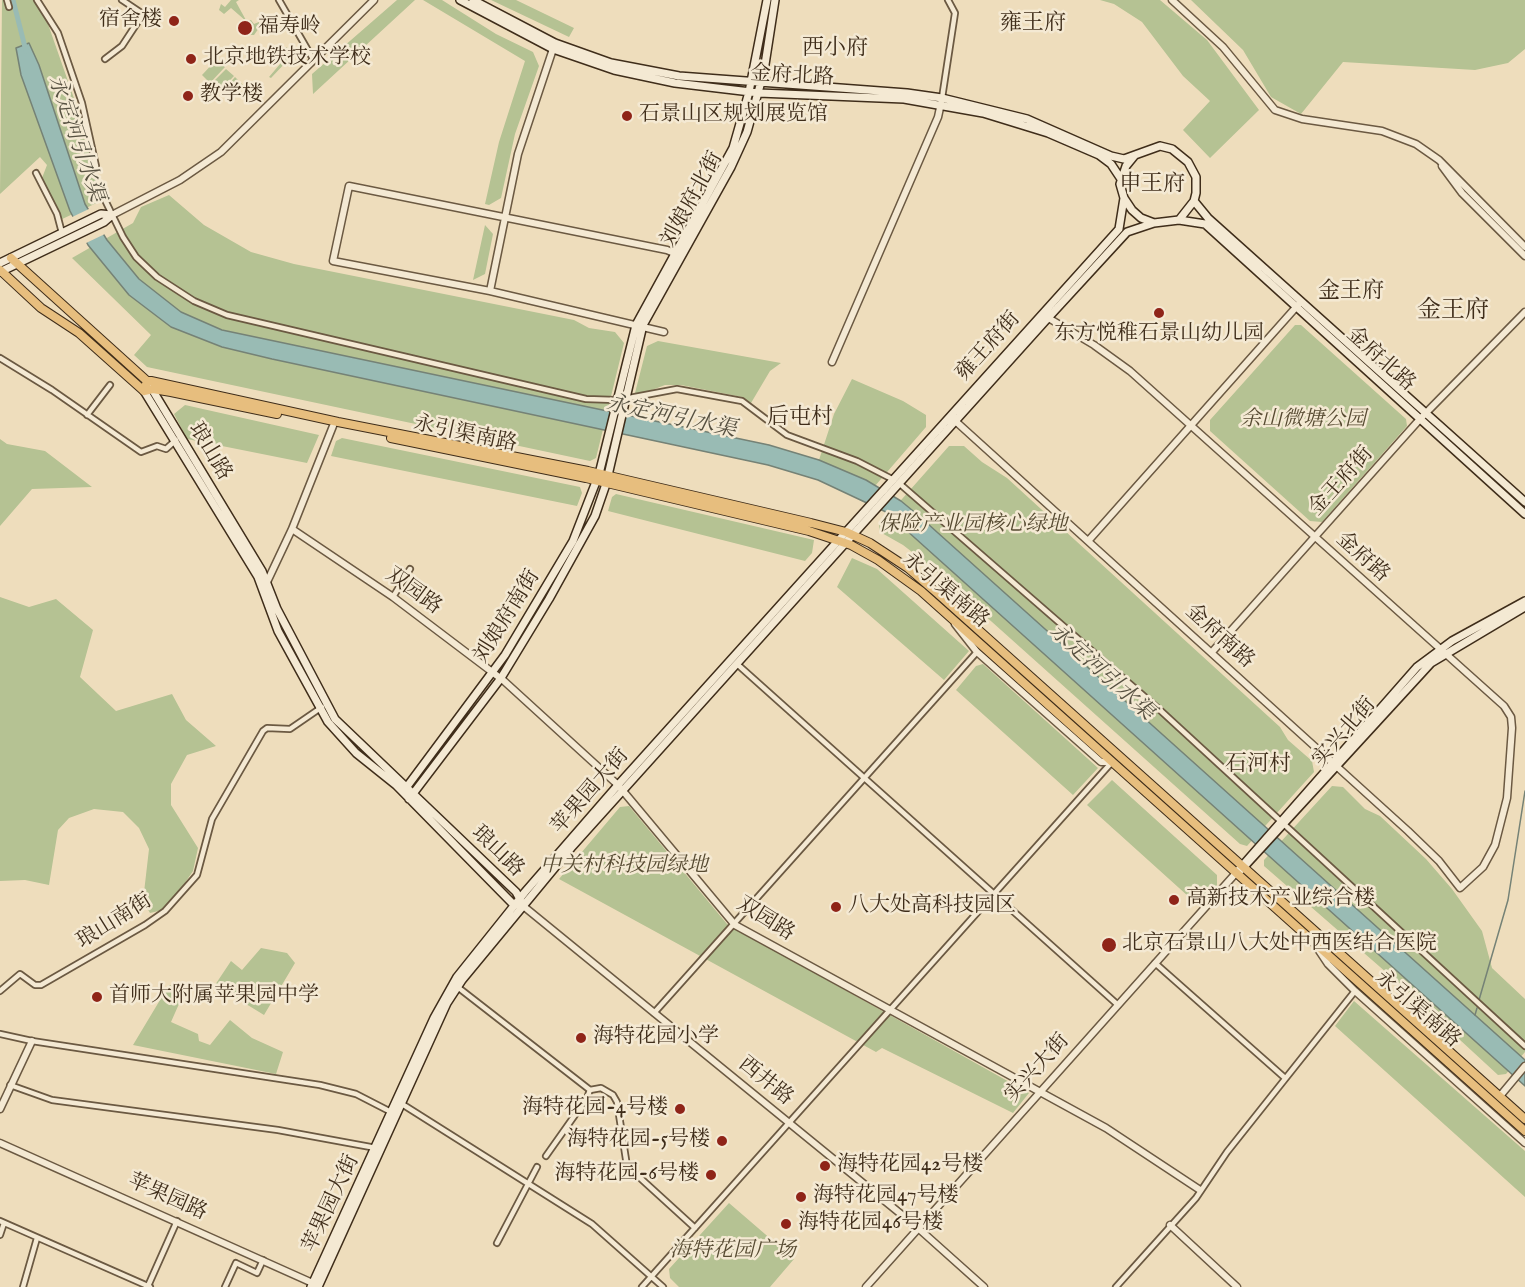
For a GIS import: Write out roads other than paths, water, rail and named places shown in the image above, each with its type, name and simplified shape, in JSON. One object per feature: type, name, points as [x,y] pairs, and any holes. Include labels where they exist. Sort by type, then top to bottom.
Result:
[{"type":"main road","name":"金府北路","points":[[460,0],[554,46],[637,76],[759,93],[941,102],[1027,119],[1111,156],[1124,159],[1135,155]]},
{"type":"main road","name":"金府北路","points":[[472,0],[554,46],[623,65],[679,76],[761,84],[907,93],[983,113],[1048,133],[1099,155],[1111,164],[1121,179]]},
{"type":"main road","name":"刘娘府北街","points":[[602,478],[640,325],[674,253],[727,161],[749,92],[767,0]]},
{"type":"main road","name":"刘娘府北街","points":[[640,325],[734,161],[759,93],[775,0]]},
{"type":"main road","points":[[1160,146],[1181,155],[1188,162],[1196,177],[1194,201],[1179,220],[1154,223],[1141,218],[1124,198],[1121,179],[1126,166],[1135,155],[1160,146]]},
{"type":"main road","name":"雍王府街","points":[[867,515],[899,485],[956,422],[1119,229],[1124,198]]},
{"type":"main road","name":"金府北路","points":[[1194,201],[1208,218],[1423,416],[1525,514]]},
{"type":"main road","points":[[112,214],[70,229],[0,269],[40,308],[88,340],[149,390]]},
{"type":"main road","points":[[14,261],[73,237],[99,220]]},
{"type":"main road","name":"金府北路","points":[[1179,220],[1205,224],[1299,304]]},
{"type":"main road","name":"雍王府街","points":[[867,515],[891,480],[949,416],[1127,232],[1154,223]]},
{"type":"main road","points":[[14,261],[147,381],[149,390]]},
{"type":"main road","name":"永引渠南路","points":[[147,381],[602,478],[850,534],[886,552],[908,568],[1525,1119]]},
{"type":"main road","name":"永引渠南路","points":[[149,390],[602,478],[809,531],[842,542],[900,574],[949,616],[1313,944],[1525,1131]]},
{"type":"main road","name":"琅山路","points":[[149,390],[176,440],[258,577],[278,631],[323,706],[519,903]]},
{"type":"main road","name":"琅山路","points":[[149,390],[267,582],[277,609],[288,626],[323,706]]},
{"type":"main road","name":"金府北路","points":[[1423,416],[1525,502]]},
{"type":"main road","name":"刘娘府南街","points":[[405,790],[493,673],[573,541],[602,478]]},
{"type":"main road","name":"刘娘府南街","points":[[411,796],[501,678],[583,540],[602,478]]},
{"type":"main road","name":"苹果园大街","points":[[621,788],[737,664],[867,515]]},
{"type":"main road","name":"苹果园大街","points":[[315,1286],[394,1114],[434,1018],[455,985],[519,903],[828,558]]},
{"type":"main road","name":"实兴北街","points":[[1236,873],[1335,765],[1402,682],[1441,652],[1525,601]]},
{"type":"main road","name":"实兴北街","points":[[1441,652],[1525,607]]},
{"type":"main road","name":"苹果园大街","points":[[394,1114],[402,1104],[455,985]]},
{"type":"street","points":[[7,0],[9,7]]},
{"type":"street","points":[[38,0],[58,33],[82,103],[96,166]]},
{"type":"street","points":[[105,59],[122,46],[143,15],[122,0]]},
{"type":"street","points":[[279,0],[313,59]]},
{"type":"street","points":[[112,214],[201,168],[245,131],[313,59],[374,0]]},
{"type":"street","points":[[832,362],[941,102],[955,14],[948,0]]},
{"type":"street","points":[[1172,0],[1222,47],[1275,110],[1302,119],[1391,133],[1416,144],[1439,160],[1525,247]]},
{"type":"street","points":[[489,291],[524,131],[554,46]]},
{"type":"street","points":[[1439,160],[1462,193],[1525,255]]},
{"type":"street","points":[[36,173],[57,214],[62,233]]},
{"type":"street","points":[[664,332],[489,291],[333,261],[349,186],[674,253]]},
{"type":"street","points":[[104,198],[136,257],[157,277],[194,301],[227,315],[586,399],[619,404],[677,389],[742,401],[787,435],[848,457],[891,480]]},
{"type":"street","points":[[1089,540],[1299,304]]},
{"type":"street","name":"金王府街","points":[[1212,652],[1423,416],[1525,312]]},
{"type":"street","name":"金府路","points":[[1045,316],[1094,345],[1130,371],[1441,652],[1504,706],[1510,717],[1512,728],[1507,798],[1495,846],[1483,867],[1460,888]]},
{"type":"street","points":[[0,358],[141,452],[157,446],[166,449],[176,440]]},
{"type":"street","points":[[87,415],[110,385]]},
{"type":"street","name":"金府南路","points":[[949,416],[1089,540],[1439,861],[1460,888]]},
{"type":"street","points":[[267,582],[292,529],[333,426]]},
{"type":"street","points":[[899,485],[1161,711],[1280,825],[1525,1047]]},
{"type":"street","name":"双园路","points":[[292,529],[393,597],[501,678],[621,788],[735,925],[1106,1128],[1200,1190]]},
{"type":"street","points":[[393,597],[410,569]]},
{"type":"street","points":[[949,616],[977,652],[1101,762],[1112,762]]},
{"type":"street","points":[[654,1013],[977,652]]},
{"type":"street","points":[[737,664],[1118,1005]]},
{"type":"street","name":"琅山南街","points":[[0,991],[20,974],[35,986],[41,986],[165,911],[196,875],[212,819],[262,731],[267,728],[290,729],[323,706]]},
{"type":"street","points":[[642,1287],[1112,762]]},
{"type":"street","name":"实兴大街","points":[[866,1287],[1236,873]]},
{"type":"street","name":"西井路","points":[[519,903],[918,1228],[984,1287]]},
{"type":"street","points":[[1313,944],[1328,964],[1355,991],[1525,1143]]},
{"type":"street","points":[[1155,963],[1285,1078]]},
{"type":"street","points":[[455,985],[590,1090],[601,1088],[617,1102],[627,1166],[695,1228]]},
{"type":"street","points":[[1355,991],[1368,992]]},
{"type":"street","points":[[1116,1287],[1196,1198],[1285,1078],[1355,991]]},
{"type":"street","points":[[0,1034],[32,1041],[321,1085],[356,1094],[394,1114]]},
{"type":"street","points":[[0,1109],[32,1041]]},
{"type":"street","points":[[1500,1096],[1525,1066]]},
{"type":"street","points":[[10,1085],[52,1100],[278,1130],[378,1148]]},
{"type":"street","points":[[546,1156],[587,1098],[590,1090]]},
{"type":"street","points":[[402,1104],[592,1224],[663,1287]]},
{"type":"street","points":[[1498,1107],[1499,1120]]},
{"type":"street","name":"苹果园路","points":[[0,1143],[177,1221],[315,1286]]},
{"type":"street","points":[[497,1243],[537,1167]]},
{"type":"street","points":[[0,1235],[2,1222],[136,1284],[149,1286],[177,1221]]},
{"type":"street","points":[[1170,1225],[1237,1287]]},
{"type":"street","points":[[24,1287],[37,1238]]},
{"type":"street","points":[[225,1287],[236,1263],[257,1273],[262,1260]]},
{"type":"water","points":[[29,43],[39,65],[85,204],[107,240],[139,279],[181,312],[222,330],[769,445],[819,460],[866,480],[901,501],[918,515],[1525,1060],[1525,1086],[886,512],[818,480],[768,465],[272,359],[222,347],[171,327],[129,295],[88,245],[70,211],[21,75],[16,48]]},
{"type":"waterway","name":"永定河引水渠","points":[[13,0],[26,51]]},
{"type":"waterway","points":[[1479,1000],[1508,900],[1525,791]]},
{"type":"waterway","points":[[1475,1015],[1477,1008]]},
{"type":"place","name":"宿舍楼","points":[[174,21]]},
{"type":"place","name":"福寿岭","points":[[245,28]]},
{"type":"place","name":"北京地铁技术学校","points":[[191,59]]},
{"type":"place","name":"教学楼","points":[[188,96]]},
{"type":"place","name":"石景山区规划展览馆","points":[[627,116]]},
{"type":"place","name":"东方悦稚石景山幼儿园","points":[[1159,313]]},
{"type":"place","name":"高新技术产业综合楼","points":[[1174,900]]},
{"type":"place","name":"八大处高科技园区","points":[[836,907]]},
{"type":"place","name":"北京石景山八大处中西医结合医院","points":[[1109,945]]},
{"type":"place","name":"首师大附属苹果园中学","points":[[97,997]]},
{"type":"place","name":"海特花园小学","points":[[581,1038]]},
{"type":"place","name":"海特花园-4号楼","points":[[680,1109]]},
{"type":"place","name":"海特花园-5号楼","points":[[722,1141]]},
{"type":"place","name":"海特花园42号楼","points":[[825,1166]]},
{"type":"place","name":"海特花园-6号楼","points":[[711,1175]]},
{"type":"place","name":"海特花园47号楼","points":[[801,1197]]},
{"type":"place","name":"海特花园46号楼","points":[[786,1224]]},
{"type":"district","name":"雍王府","points":[[1033,24]]},
{"type":"district","name":"西小府","points":[[835,49]]},
{"type":"district","name":"申王府","points":[[1152,185]]},
{"type":"district","name":"金王府","points":[[1351,292]]},
{"type":"district","name":"金王府","points":[[1453,312]]},
{"type":"district","name":"后屯村","points":[[800,418]]},
{"type":"district","name":"石河村","points":[[1258,765]]},
{"type":"park label","name":"余山微塘公园","points":[[1303,421]]},
{"type":"park label","name":"保险产业园核心绿地","points":[[973,526]]},
{"type":"park label","name":"中关村科技园绿地","points":[[624,867]]},
{"type":"park label","name":"海特花园广场","points":[[733,1252]]}]
